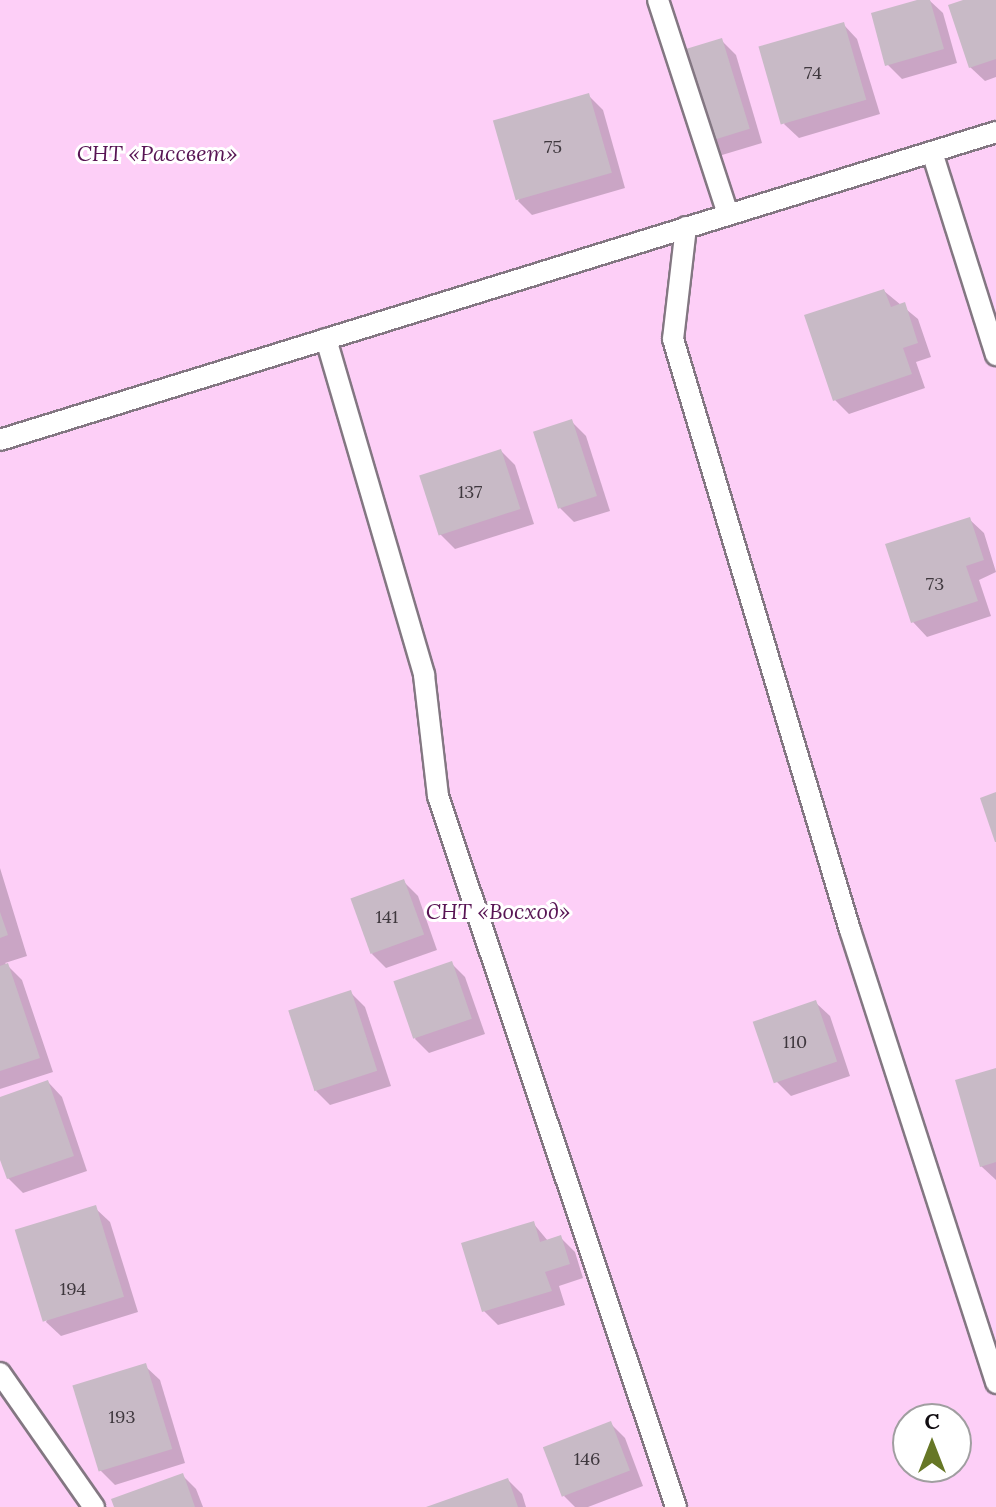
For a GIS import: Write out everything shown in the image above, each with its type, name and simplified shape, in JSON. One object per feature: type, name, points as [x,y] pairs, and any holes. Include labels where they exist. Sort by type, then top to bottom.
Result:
[{"type":"lane","points":[[658,0],[728,214]]},
{"type":"lane","points":[[0,440],[996,132]]},
{"type":"lane","points":[[932,152],[996,355]]},
{"type":"lane","points":[[686,227],[673,339],[850,930],[996,1383]]},
{"type":"lane","points":[[326,339],[424,675],[438,796],[676,1507]]},
{"type":"lane","points":[[0,1373],[94,1507]]},
{"type":"green space","name":"СНТ «Восход»","points":[[0,0],[996,0],[996,1507],[0,1507]]},
{"type":"building","points":[[917,0],[930,0],[944,49],[885,66],[871,13]]},
{"type":"building","points":[[963,0],[996,0],[996,59],[969,68],[948,5]]},
{"type":"building","points":[[844,22],[866,100],[781,124],[758,47]]},
{"type":"building","points":[[722,38],[750,129],[697,145],[669,54]]},
{"type":"building","points":[[589,93],[612,173],[516,200],[493,121]]},
{"type":"building","points":[[884,289],[891,307],[905,302],[918,343],[903,348],[912,374],[833,401],[804,315]]},
{"type":"building","points":[[572,419],[597,496],[558,509],[533,432]]},
{"type":"building","points":[[501,449],[520,509],[439,535],[419,476]]},
{"type":"building","points":[[970,517],[984,560],[966,566],[978,601],[911,623],[885,544]]},
{"type":"building","points":[[996,792],[996,842],[995,842],[980,798]]},
{"type":"building","points":[[404,879],[424,934],[371,954],[350,898]]},
{"type":"building","points":[[0,912],[8,935],[0,938]]},
{"type":"building","points":[[452,961],[472,1019],[413,1039],[393,981]]},
{"type":"building","points":[[8,963],[40,1058],[0,1071],[0,966]]},
{"type":"building","points":[[351,990],[377,1071],[314,1091],[288,1010]]},
{"type":"building","points":[[816,1000],[837,1061],[774,1083],[753,1022]]},
{"type":"building","points":[[996,1068],[996,1162],[980,1167],[955,1080]]},
{"type":"building","points":[[48,1080],[74,1156],[7,1179],[0,1160],[0,1097]]},
{"type":"building","points":[[96,1205],[124,1297],[43,1322],[15,1230]]},
{"type":"building","points":[[534,1221],[540,1242],[561,1235],[570,1264],[545,1272],[552,1291],[482,1312],[461,1243]]},
{"type":"building","points":[[146,1363],[172,1449],[99,1472],[72,1386]]},
{"type":"building","points":[[611,1421],[630,1470],[562,1497],[543,1447]]},
{"type":"building","points":[[183,1473],[195,1507],[114,1507],[111,1499]]},
{"type":"building","points":[[508,1478],[518,1507],[426,1507]]},
{"type":"park label","name":"СНТ «Рассвет»","points":[[157,154]]}]
